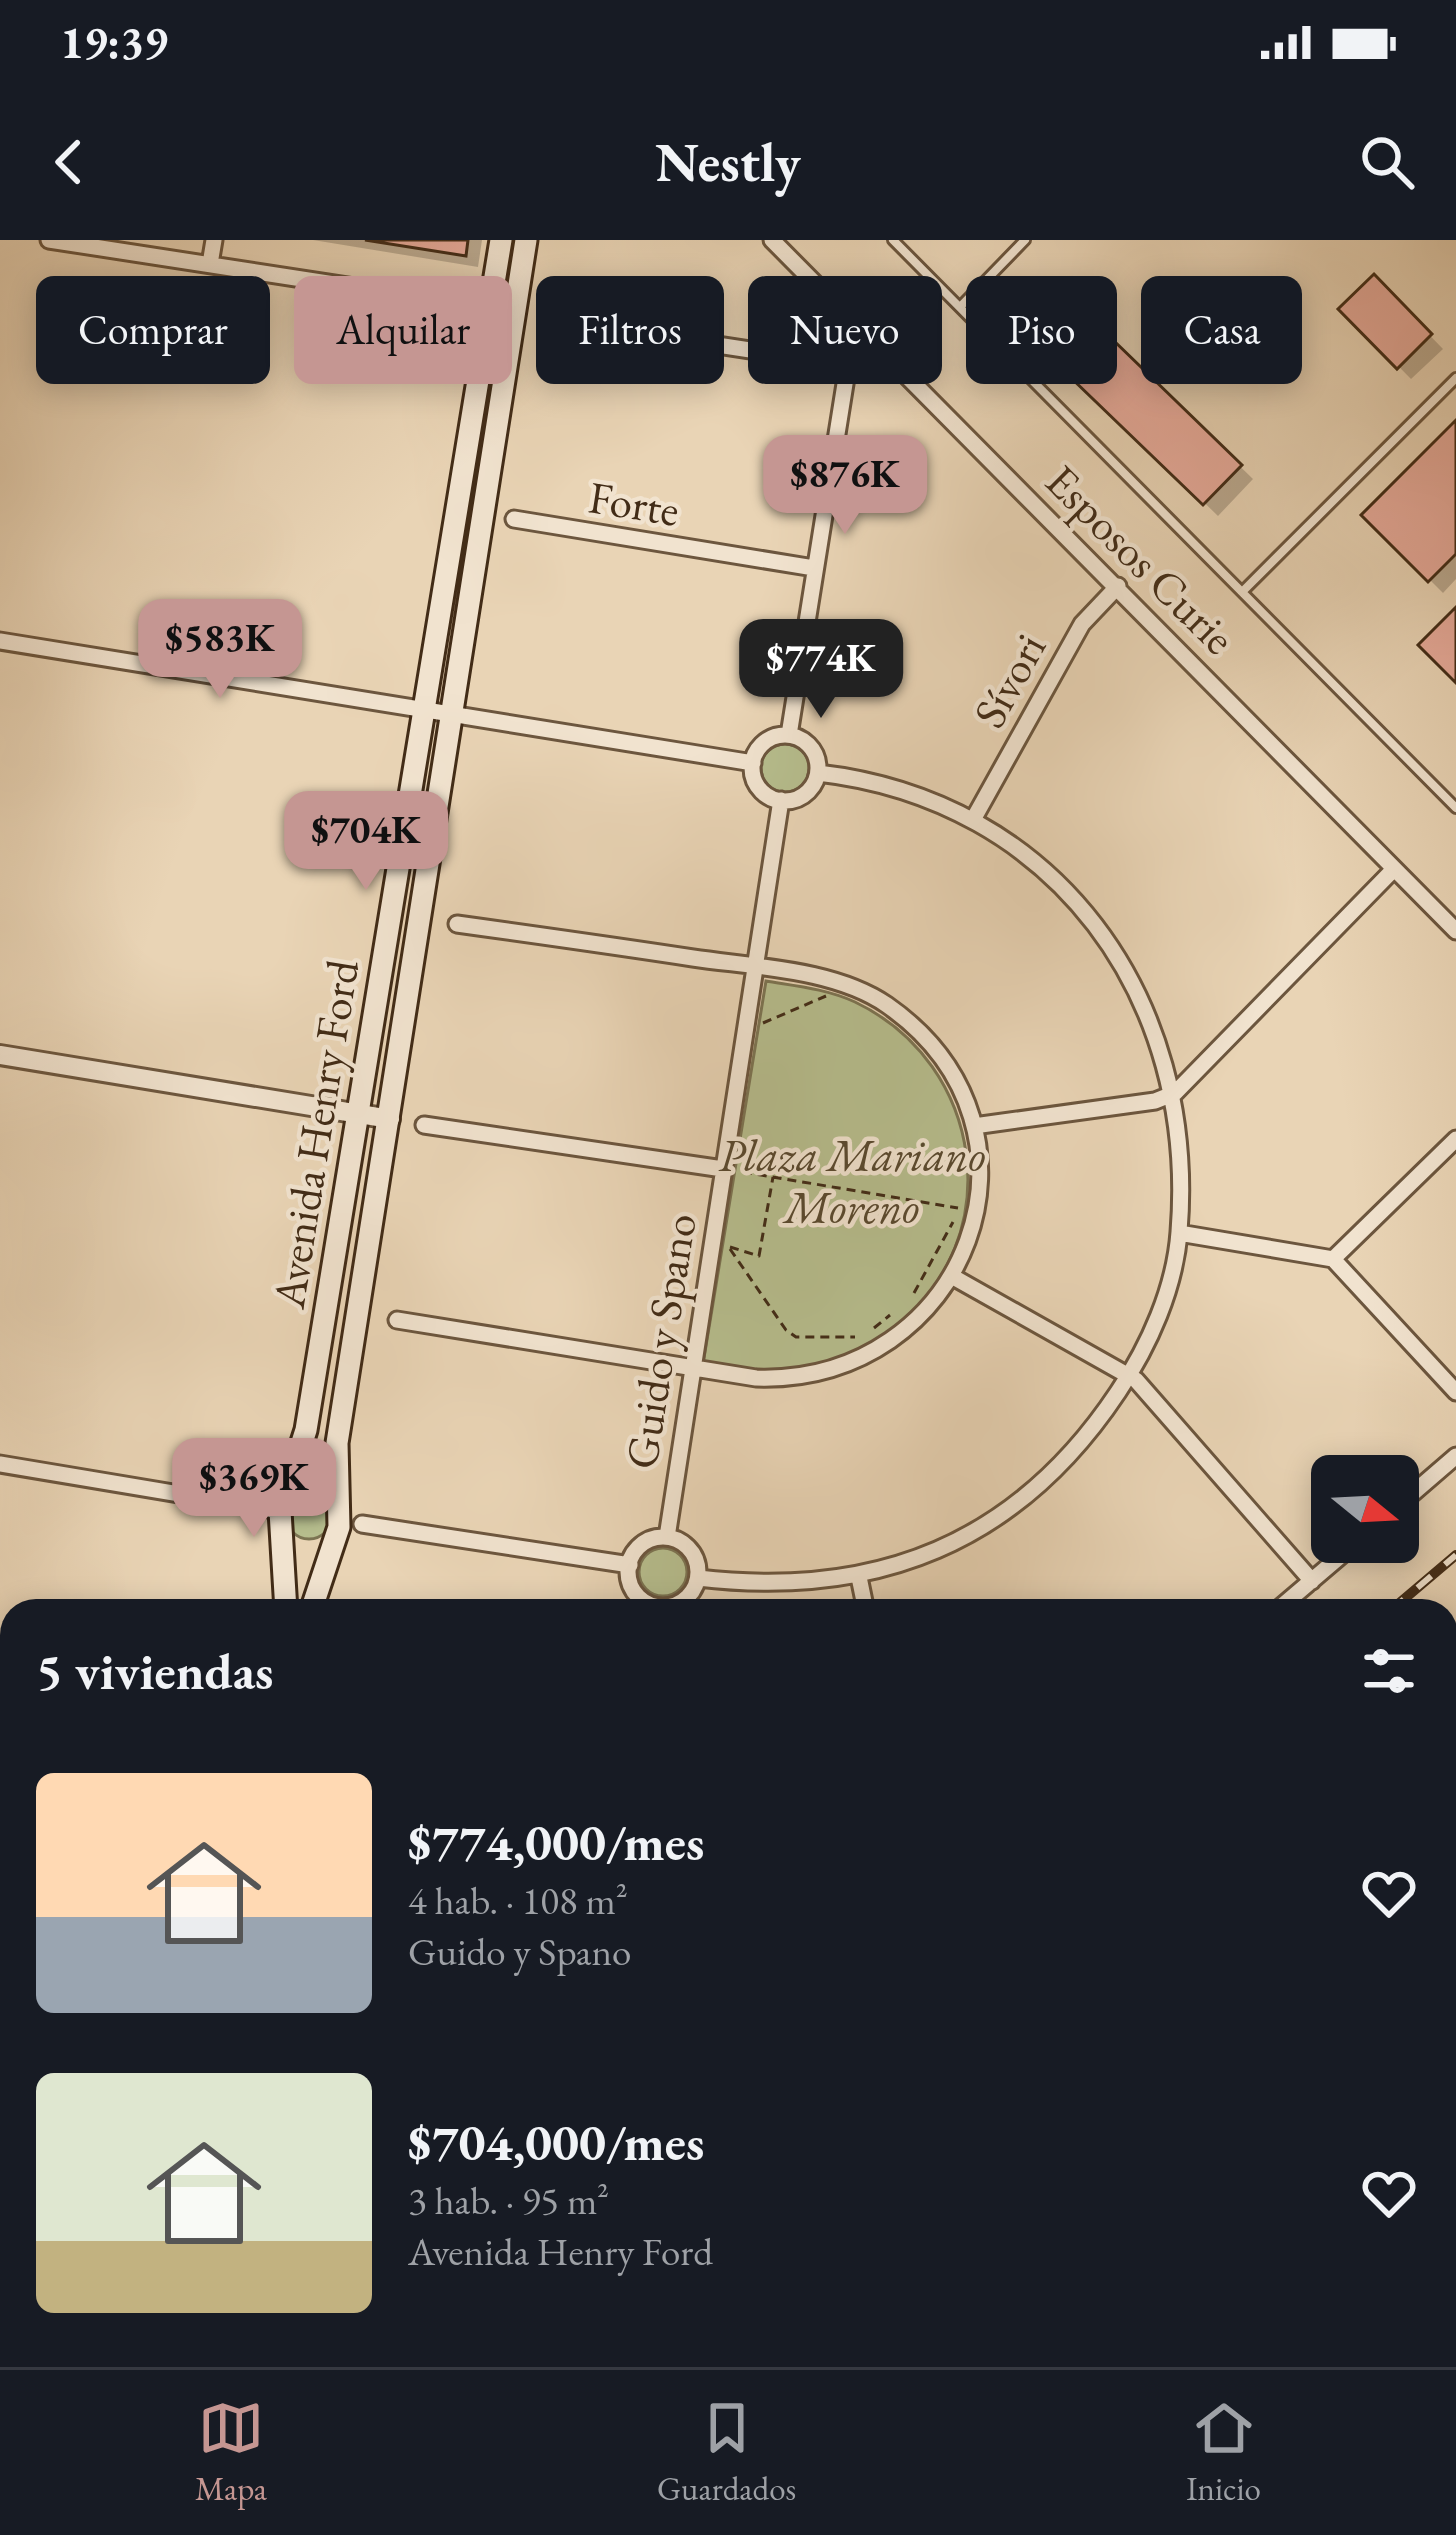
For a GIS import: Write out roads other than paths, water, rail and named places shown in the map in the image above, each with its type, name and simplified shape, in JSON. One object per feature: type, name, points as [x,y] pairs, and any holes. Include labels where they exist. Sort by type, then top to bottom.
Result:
[{"type":"main road","name":"Avenida Henry Ford","points":[[495,276],[501,240]]},
{"type":"main road","name":"Avenida Henry Ford","points":[[314,1599],[339,1527],[337,1443],[526,240]]},
{"type":"main road","name":"Avenida Henry Ford","points":[[286,1599],[284,1501],[306,1430],[478,384]]},
{"type":"main road","points":[[284,1501],[315,1483],[338,1495]]},
{"type":"main road","points":[[285,1540],[298,1549],[314,1549],[332,1540]]},
{"type":"street","points":[[49,240],[294,277]]},
{"type":"street","points":[[210,264],[214,240]]},
{"type":"street","name":"Esposos Curie","points":[[772,240],[808,276]]},
{"type":"street","points":[[789,735],[845,384]]},
{"type":"street","name":"Esposos Curie","points":[[917,384],[1456,932]]},
{"type":"street","name":"Forte","points":[[514,519],[814,568]]},
{"type":"street","name":"Sívori","points":[[974,818],[1082,624],[1118,586]]},
{"type":"street","points":[[0,641],[753,763]]},
{"type":"street","points":[[789,735],[814,752],[818,772],[801,796],[781,800],[759,788],[753,763],[762,745],[789,735]]},
{"type":"street","points":[[698,1578],[778,1586],[859,1577],[956,1542],[1019,1502],[1091,1432],[1129,1375],[1158,1313],[1179,1233],[1175,1093],[1147,1016],[1100,931],[1030,858],[974,818],[887,783],[818,772]]},
{"type":"street","name":"Guido y Spano","points":[[667,1537],[781,800]]},
{"type":"street","points":[[974,1126],[1155,1101],[1175,1093],[1394,869]]},
{"type":"street","points":[[397,1320],[756,1378],[816,1375],[889,1340],[955,1278],[979,1211],[974,1126],[949,1072],[918,1032],[886,1004],[846,987],[755,967],[458,924]]},
{"type":"street","points":[[0,1055],[390,1119]]},
{"type":"street","points":[[424,1125],[723,1169]]},
{"type":"street","points":[[1333,1259],[1456,1139]]},
{"type":"street","points":[[1179,1233],[1333,1259],[1456,1392]]},
{"type":"street","points":[[955,1278],[1129,1375],[1312,1581]]},
{"type":"street","points":[[1419,1488],[1456,1456]]},
{"type":"street","points":[[0,1464],[284,1501]]},
{"type":"street","points":[[362,1524],[630,1565]]},
{"type":"street","points":[[643,1599],[635,1592],[630,1565],[645,1542],[667,1537],[694,1556],[698,1578],[681,1599]]},
{"type":"street","points":[[1290,1599],[1333,1563]]},
{"type":"street","points":[[859,1577],[864,1599]]},
{"type":"lane","points":[[893,240],[1456,808]]},
{"type":"lane","points":[[960,307],[1025,240]]},
{"type":"lane","points":[[1242,592],[1456,378]]},
{"type":"railway","points":[[1404,1599],[1456,1555]]},
{"type":"park label","name":"Plaza Mariano Moreno","points":[[852,1181]]}]
